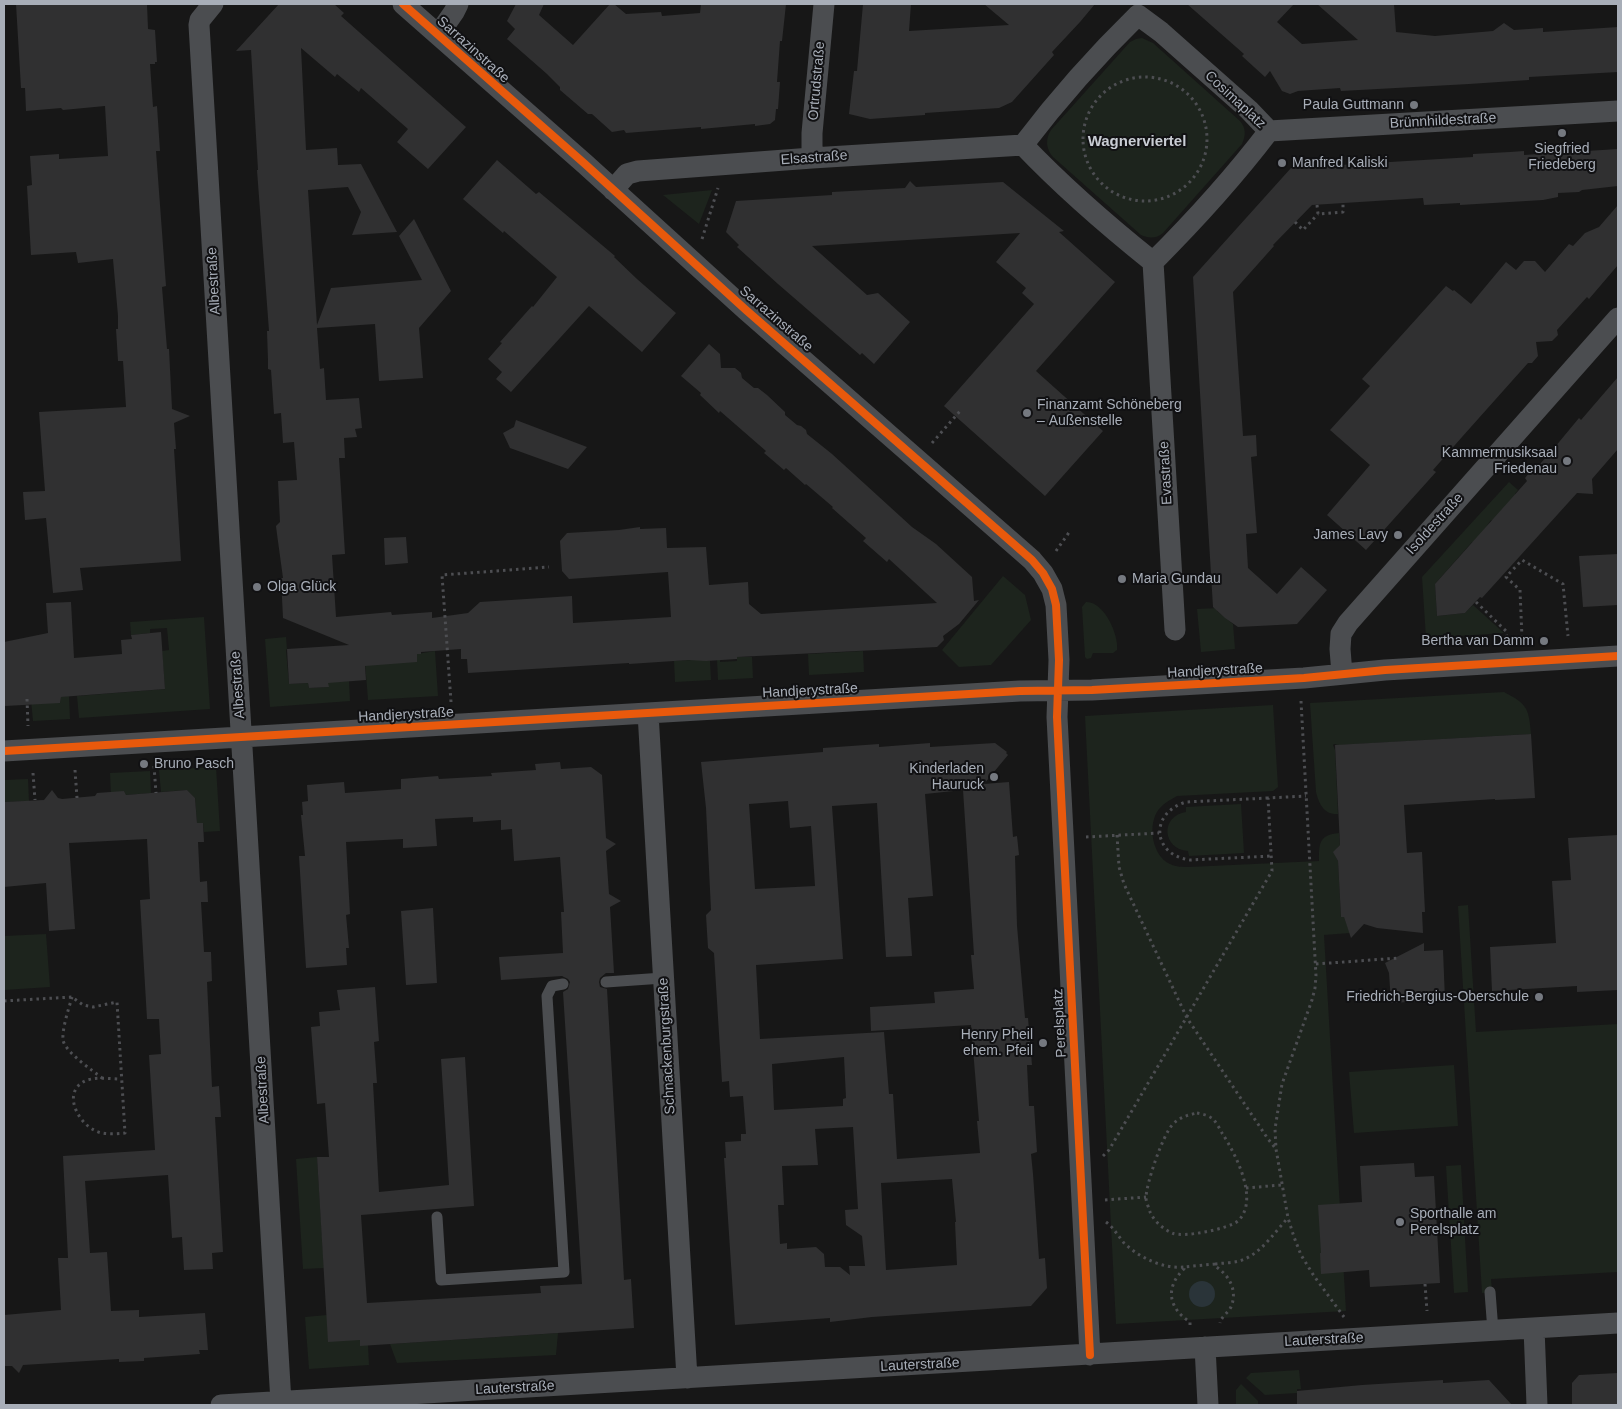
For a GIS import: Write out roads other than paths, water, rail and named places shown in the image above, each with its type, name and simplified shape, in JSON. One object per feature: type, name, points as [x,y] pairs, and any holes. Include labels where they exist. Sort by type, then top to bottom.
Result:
[{"type":"street","name":"Albestraße","points":[[213,4],[200,20],[199,25],[281,1402]]},
{"type":"street","name":"Sarrazinstraße","points":[[402,4],[746,310],[1032,560],[1052,589],[1056,605],[1059,651],[1058,690]]},
{"type":"street","points":[[438,35],[458,4]]},
{"type":"street","name":"Ortrudstraße","points":[[812,158],[812,133],[824,4]]},
{"type":"street","name":"Cosimaplatz","points":[[1023,145],[1119,34],[1138,9],[1168,39],[1249,110],[1268,131],[1252,153],[1153,262]]},
{"type":"street","name":"Brünnhildestraße","points":[[1268,131],[1618,111]]},
{"type":"street","points":[[1023,145],[1065,186],[1153,262]]},
{"type":"street","name":"Elsastraße","points":[[613,190],[627,174],[638,171],[1023,145]]},
{"type":"street","name":"Evastraße","points":[[1153,262],[1175,630]]},
{"type":"street","name":"Isoldestraße","points":[[1342,674],[1341,634],[1348,623],[1618,318]]},
{"type":"street","name":"Handjerystraße","points":[[4,752],[1011,692],[1142,687],[1618,656]]},
{"type":"street","name":"Perelsplatz","points":[[1058,690],[1057,717],[1090,1355]]},
{"type":"street","name":"Schnackenburgstraße","points":[[648,713],[687,1378]]},
{"type":"street","name":"Lauterstraße","points":[[221,1405],[1618,1323]]},
{"type":"street","points":[[1534,1328],[1538,1405]]},
{"type":"street","points":[[1205,1347],[1208,1405]]},
{"type":"lane","points":[[606,982],[663,978]]},
{"type":"lane","points":[[437,1217],[441,1280],[564,1272],[547,996],[552,986],[563,984]]},
{"type":"lane","points":[[1490,1292],[1493,1331]]},
{"type":"place","name":"Paula Guttmann","points":[[1414,105]]},
{"type":"place","name":"Siegfried Friedeberg","points":[[1562,133]]},
{"type":"place","name":"Manfred Kaliski","points":[[1282,163]]},
{"type":"place","name":"Finanzamt Schöneberg – Außenstelle","points":[[1027,413]]},
{"type":"place","name":"Kammermusiksaal Friedenau","points":[[1567,461]]},
{"type":"place","name":"James Lavy","points":[[1398,535]]},
{"type":"place","name":"Maria Gundau","points":[[1122,579]]},
{"type":"place","name":"Olga Glück","points":[[257,587]]},
{"type":"place","name":"Bertha van Damm","points":[[1544,641]]},
{"type":"place","name":"Bruno Pasch","points":[[144,764]]},
{"type":"place","name":"Kinderladen Hauruck","points":[[994,777]]},
{"type":"place","name":"Friedrich-Bergius-Oberschule","points":[[1539,997]]},
{"type":"place","name":"Henry Pheil ehem. Pfeil","points":[[1043,1043]]},
{"type":"place","name":"Sporthalle am Perelsplatz","points":[[1400,1222]]},
{"type":"district","name":"Wagnerviertel","points":[[1137,142]]}]
